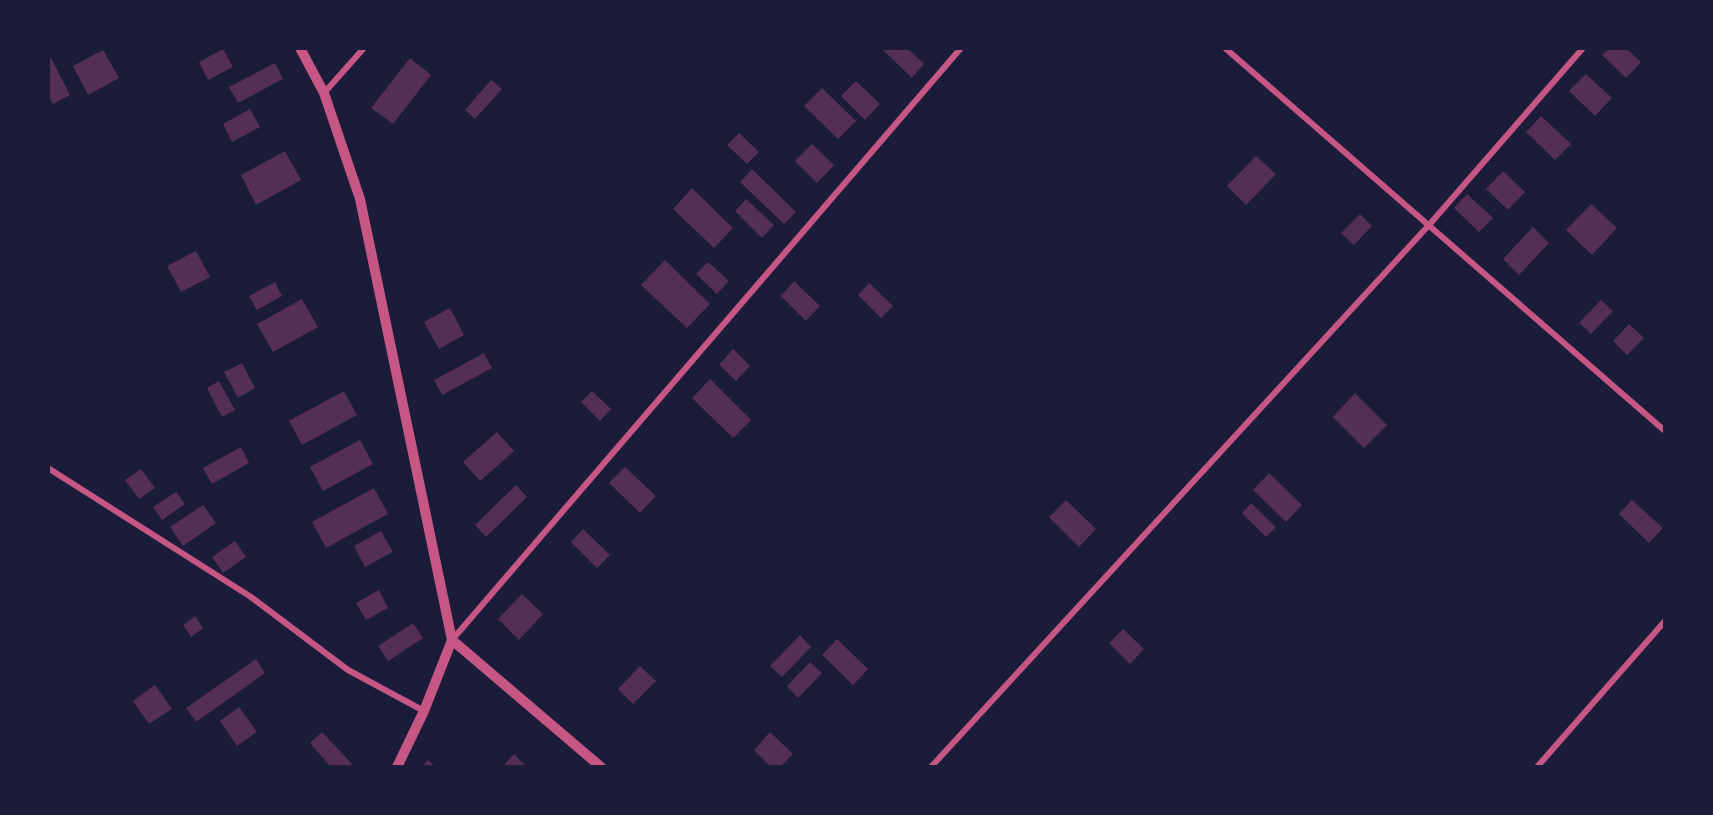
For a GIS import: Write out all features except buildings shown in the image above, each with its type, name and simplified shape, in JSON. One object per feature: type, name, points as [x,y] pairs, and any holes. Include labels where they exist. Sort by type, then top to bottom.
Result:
[{"type":"street","points":[[300,48],[324,93],[360,199],[452,640],[602,767]]},
{"type":"street","points":[[324,93],[364,48]]},
{"type":"street","points":[[397,767],[424,711],[452,640],[961,48]]},
{"type":"street","points":[[1225,48],[1665,431]]},
{"type":"street","points":[[931,767],[1429,225],[1583,48]]},
{"type":"street","points":[[48,468],[251,597],[348,670],[424,711]]},
{"type":"street","points":[[1537,767],[1665,621]]}]
